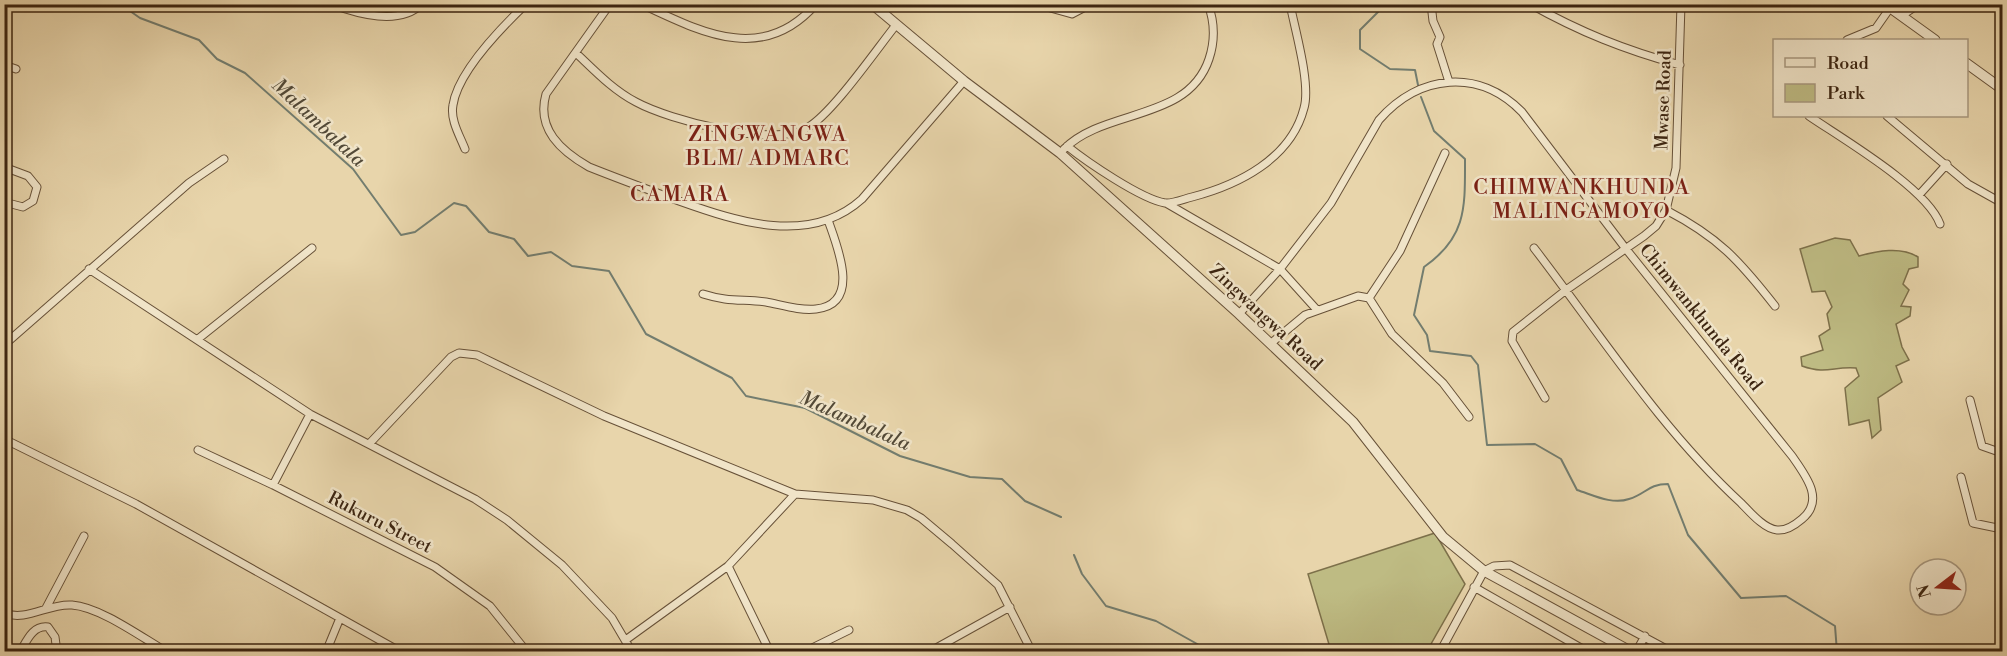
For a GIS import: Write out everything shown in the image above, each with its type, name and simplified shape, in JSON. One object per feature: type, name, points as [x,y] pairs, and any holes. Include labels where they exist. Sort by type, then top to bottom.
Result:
[{"type":"street","points":[[331,4],[357,12],[405,16],[422,4]]},
{"type":"street","points":[[465,149],[453,118],[455,97],[491,41],[526,4]]},
{"type":"street","points":[[610,4],[576,53],[562,68],[546,94],[543,103],[548,129],[556,144],[568,155],[632,184],[730,218],[782,227],[814,224],[846,212],[862,199],[964,81]]},
{"type":"street","points":[[640,4],[710,33],[742,39],[761,38],[785,30],[816,4]]},
{"type":"street","name":"Zingwangwa Road","points":[[872,4],[964,81],[1063,149],[1353,422],[1435,529],[1484,571],[1634,651]]},
{"type":"street","points":[[1036,4],[1072,14],[1091,4]]},
{"type":"street","points":[[1208,4],[1214,27],[1212,51],[1202,75],[1191,89],[1177,99],[1087,131],[1063,149],[1121,183],[1166,203],[1280,269],[1317,310]]},
{"type":"street","points":[[1166,203],[1217,190],[1248,176],[1274,155],[1297,126],[1305,106],[1305,89],[1290,4]]},
{"type":"street","points":[[1431,4],[1432,21],[1440,37],[1437,44],[1449,82]]},
{"type":"street","points":[[1530,4],[1624,50],[1680,65]]},
{"type":"street","name":"Mwase Road","points":[[1545,398],[1519,356],[1511,336],[1566,290],[1656,226],[1666,210],[1676,168],[1681,4]]},
{"type":"street","points":[[1901,16],[1920,4]]},
{"type":"street","points":[[1849,39],[1876,28],[1887,6],[1934,39]]},
{"type":"street","points":[[576,53],[617,92],[654,111],[744,134],[781,136],[796,134],[816,122],[896,25]]},
{"type":"street","points":[[1968,64],[2002,89]]},
{"type":"street","points":[[4,65],[16,69]]},
{"type":"street","name":"Chimwankhunda Road","points":[[1239,314],[1280,269],[1331,203],[1379,120],[1389,108],[1418,90],[1449,82],[1482,84],[1508,98],[1522,112],[1626,249],[1778,437],[1807,478],[1814,501],[1809,513],[1796,524],[1777,530],[1767,526],[1700,464],[1636,388],[1534,248]]},
{"type":"street","points":[[1810,117],[1919,195],[1933,209],[1940,224]]},
{"type":"street","points":[[1888,117],[1947,164],[1968,184],[2002,203]]},
{"type":"street","points":[[1369,298],[1400,251],[1445,153]]},
{"type":"street","points":[[4,345],[189,183],[224,159]]},
{"type":"street","points":[[1919,195],[1947,164]]},
{"type":"street","points":[[4,166],[28,176],[37,187],[33,201],[23,207],[4,202]]},
{"type":"street","points":[[1666,210],[1718,241],[1742,265],[1775,306]]},
{"type":"street","points":[[703,294],[732,302],[759,301],[804,309],[825,307],[841,294],[844,285],[840,252],[828,220]]},
{"type":"street","points":[[198,339],[312,248]]},
{"type":"street","points":[[89,269],[310,414],[475,499],[536,541],[612,618],[627,639],[632,651]]},
{"type":"street","points":[[1270,344],[1297,320],[1317,310],[1358,296],[1369,298],[1392,334],[1443,382],[1468,417]]},
{"type":"street","points":[[370,443],[445,362],[459,353],[467,352],[603,416],[795,494],[873,500],[907,510],[921,518],[998,585],[1032,651]]},
{"type":"street","points":[[1970,400],[1982,446],[2002,453]]},
{"type":"street","points":[[273,485],[310,414]]},
{"type":"street","points":[[4,439],[136,504],[401,651]]},
{"type":"street","name":"Rukuru Street","points":[[198,450],[273,485],[435,567],[490,606],[527,651]]},
{"type":"street","points":[[1961,477],[1973,524],[2002,529]]},
{"type":"street","points":[[627,639],[728,566],[795,494]]},
{"type":"street","points":[[46,608],[84,536]]},
{"type":"street","points":[[1440,651],[1484,571],[1494,566],[1510,565],[1672,651]]},
{"type":"street","points":[[728,566],[770,651]]},
{"type":"street","points":[[1474,587],[1588,651]]},
{"type":"street","points":[[4,613],[21,616],[46,608],[75,605],[88,609],[167,651]]},
{"type":"street","points":[[929,651],[1010,607]]},
{"type":"street","points":[[326,651],[340,618]]},
{"type":"street","points":[[20,651],[32,633],[43,626],[48,627],[52,632],[57,651]]},
{"type":"street","points":[[804,651],[849,630]]},
{"type":"street","points":[[1634,651],[1645,636]]},
{"type":"green space","points":[[1835,238],[1850,240],[1859,256],[1881,251],[1897,251],[1918,257],[1918,267],[1909,269],[1903,284],[1909,290],[1901,306],[1911,307],[1910,316],[1896,324],[1902,347],[1909,360],[1896,366],[1902,382],[1878,398],[1881,430],[1872,438],[1869,420],[1849,425],[1845,388],[1859,376],[1856,368],[1824,370],[1802,366],[1801,357],[1823,350],[1819,336],[1830,329],[1827,314],[1832,307],[1825,291],[1812,292],[1800,249]]},
{"type":"green space","points":[[1435,533],[1465,584],[1427,651],[1331,651],[1308,574]]},
{"type":"waterway","name":"Malambalala","points":[[120,4],[140,18],[199,40],[217,59],[245,73],[353,169],[401,235],[415,232],[454,203],[466,206],[489,232],[514,239],[528,256],[551,252],[572,266],[609,271],[646,334],[732,378],[746,396],[805,408],[900,456],[970,477],[1002,479],[1025,501],[1061,517]]},
{"type":"waterway","points":[[1386,4],[1360,30],[1360,49],[1390,69],[1415,70],[1418,85]]},
{"type":"waterway","points":[[1421,97],[1434,131],[1465,159],[1465,192],[1461,220],[1456,232],[1449,244],[1424,267],[1414,315],[1427,335],[1430,351],[1471,356],[1478,365],[1487,445],[1535,444],[1561,459],[1577,490],[1609,500],[1623,501],[1651,487],[1668,484],[1688,535],[1741,598],[1786,596],[1835,626],[1837,652]]},
{"type":"waterway","name":"Malambalala","points":[[1074,555],[1082,574],[1106,606],[1156,621],[1199,645],[1203,652]]},
{"type":"district","name":"ZINGWANGWA BLM/ ADMARC","points":[[768,146]]},
{"type":"district","name":"CAMARA","points":[[680,194]]},
{"type":"district","name":"CHIMWANKHUNDA MALINGAMOYO","points":[[1582,199]]}]
